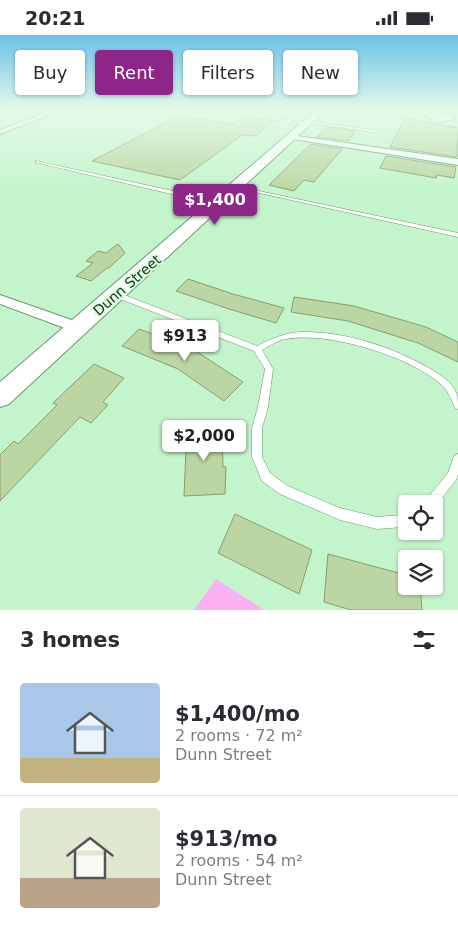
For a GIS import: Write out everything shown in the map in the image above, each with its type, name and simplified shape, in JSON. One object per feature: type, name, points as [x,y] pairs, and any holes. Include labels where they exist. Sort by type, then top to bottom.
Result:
[{"type":"street","name":"Dunn Street","points":[[0,397],[292,138]]},
{"type":"street","points":[[299,138],[458,162]]},
{"type":"street","points":[[0,299],[78,328]]},
{"type":"lane","points":[[38,162],[219,203]]},
{"type":"lane","points":[[237,187],[458,235]]},
{"type":"lane","points":[[116,295],[257,349],[269,369],[263,407],[257,428],[257,457],[266,477],[284,490],[340,514],[377,523],[398,521]]},
{"type":"lane","points":[[257,349],[284,336],[315,335],[351,341],[391,354],[425,370],[448,387],[458,405]]},
{"type":"lane","points":[[437,495],[452,476],[458,459]]},
{"type":"shaded area","points":[[216,579],[264,610],[194,610]]},
{"type":"building","points":[[136,138],[238,138],[180,180],[92,161]]},
{"type":"building","points":[[323,138],[351,138],[348,141]]},
{"type":"building","points":[[395,138],[458,138],[457,157],[390,147]]},
{"type":"building","points":[[311,144],[342,149],[314,182],[304,180],[294,191],[269,185]]},
{"type":"building","points":[[386,156],[456,167],[454,178],[437,175],[436,178],[380,168]]},
{"type":"building","points":[[118,244],[125,253],[109,268],[91,281],[76,276],[93,263],[86,261],[98,251],[106,253]]},
{"type":"building","points":[[188,279],[284,308],[276,323],[176,291]]},
{"type":"building","points":[[294,297],[354,306],[426,327],[458,342],[458,362],[418,343],[348,321],[291,312]]},
{"type":"building","points":[[139,329],[191,348],[243,382],[224,401],[178,369],[122,346]]},
{"type":"building","points":[[94,364],[124,378],[103,402],[108,405],[91,423],[80,417],[0,501],[0,455],[14,441],[18,444],[57,405],[53,403]]},
{"type":"building","points":[[219,426],[219,435],[222,435],[223,467],[226,467],[225,494],[184,496],[187,427]]},
{"type":"building","points":[[235,514],[312,550],[299,594],[218,553]]},
{"type":"building","points":[[328,554],[398,573],[398,595],[421,595],[422,610],[351,610],[324,602]]}]
